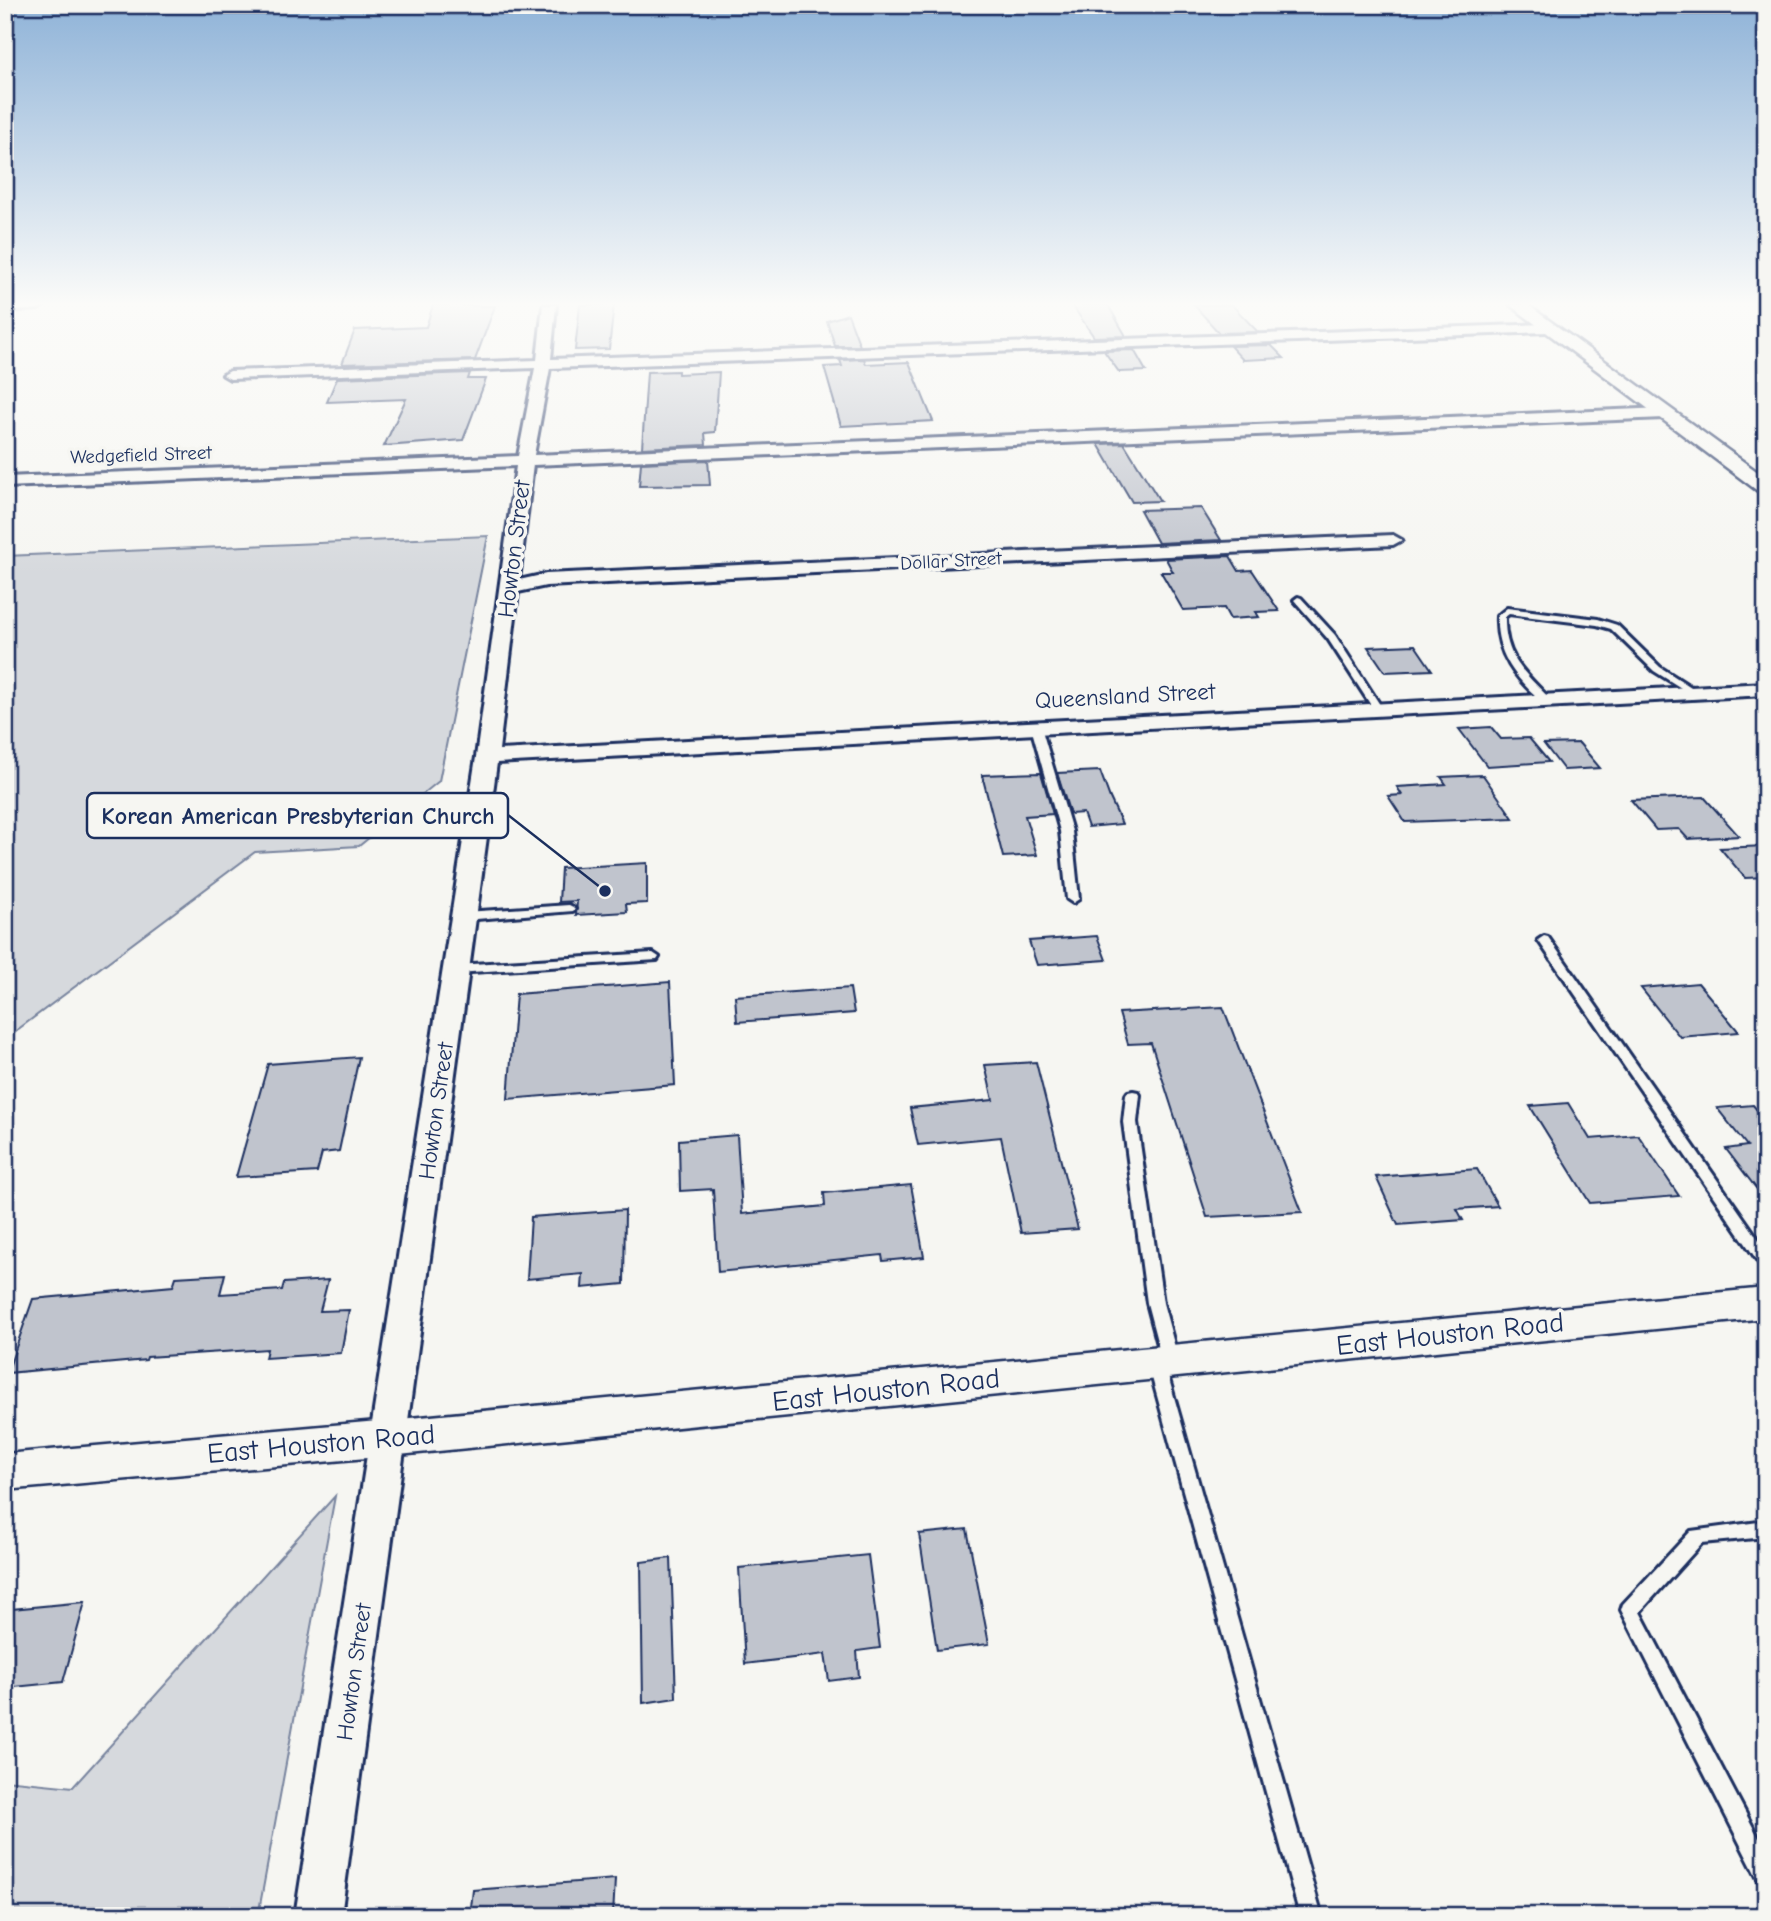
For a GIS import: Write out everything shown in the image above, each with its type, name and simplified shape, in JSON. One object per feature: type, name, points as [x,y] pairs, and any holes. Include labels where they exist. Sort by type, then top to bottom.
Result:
[{"type":"street","name":"Howton Street","points":[[318,1916],[488,757],[525,461],[537,395]]},
{"type":"street","points":[[1638,395],[1766,488]]},
{"type":"street","name":"Wedgefield Street","points":[[5,482],[1664,414]]},
{"type":"street","name":"Dollar Street","points":[[510,588],[546,580],[1393,541]]},
{"type":"street","name":"Queensland Street","points":[[488,757],[1766,689]]},
{"type":"street","name":"East Houston Road","points":[[5,1472],[389,1438],[1766,1303]]},
{"type":"lane","points":[[1298,600],[1332,637],[1377,708]]},
{"type":"lane","points":[[1547,701],[1526,685],[1506,652],[1499,625],[1501,616],[1507,611],[1598,622],[1614,627],[1657,668],[1697,694]]},
{"type":"lane","points":[[1036,727],[1066,831],[1073,899]]},
{"type":"lane","points":[[464,916],[569,909]]},
{"type":"lane","points":[[1544,940],[1766,1262]]},
{"type":"lane","points":[[456,969],[653,957]]},
{"type":"lane","points":[[1133,1095],[1130,1122],[1163,1362],[1311,1916]]},
{"type":"lane","points":[[1766,1529],[1697,1536],[1630,1610],[1766,1874]]},
{"type":"shaded area","points":[[488,536],[439,781],[359,846],[255,852],[5,1039],[5,556]]},
{"type":"shaded area","points":[[335,1496],[258,1916],[5,1916],[5,1780],[73,1787]]},
{"type":"building","points":[[330,395],[480,395],[463,440],[384,446],[406,399],[327,402]]},
{"type":"building","points":[[646,395],[717,395],[715,432],[705,433],[706,445],[642,448]]},
{"type":"building","points":[[832,395],[922,395],[933,421],[841,426]]},
{"type":"building","points":[[1124,443],[1160,501],[1132,502],[1098,444]]},
{"type":"building","points":[[708,460],[710,485],[639,486],[641,463]]},
{"type":"building","points":[[1201,508],[1221,540],[1158,543],[1140,510]]},
{"type":"building","points":[[1230,556],[1239,571],[1252,570],[1279,611],[1256,612],[1259,617],[1230,619],[1224,608],[1183,610],[1161,572],[1173,572],[1166,559]]},
{"type":"building","points":[[1415,645],[1432,670],[1385,672],[1368,647]]},
{"type":"building","points":[[1491,727],[1501,739],[1529,738],[1549,762],[1487,766],[1459,729]]},
{"type":"building","points":[[1579,743],[1600,768],[1564,770],[1544,744]]},
{"type":"building","points":[[1100,771],[1122,824],[1088,827],[1083,813],[1070,814],[1057,773]]},
{"type":"building","points":[[1041,773],[1053,814],[1025,816],[1037,855],[1003,857],[982,775]]},
{"type":"building","points":[[1483,775],[1513,818],[1405,822],[1388,796],[1402,795],[1397,787],[1446,784],[1441,777]]},
{"type":"building","points":[[1704,797],[1739,836],[1688,839],[1679,829],[1656,830],[1631,800]]},
{"type":"building","points":[[1766,846],[1766,877],[1745,878],[1720,848]]},
{"type":"building","points":[[647,863],[647,903],[626,904],[627,912],[576,915],[577,901],[559,902],[561,868]]},
{"type":"building","points":[[1097,936],[1106,960],[1037,965],[1029,941]]},
{"type":"building","points":[[670,982],[675,1085],[508,1099],[516,994]]},
{"type":"building","points":[[1698,983],[1739,1032],[1680,1037],[1641,988]]},
{"type":"building","points":[[850,988],[854,1013],[737,1022],[735,996]]},
{"type":"building","points":[[1223,1007],[1302,1212],[1207,1217],[1151,1043],[1128,1044],[1119,1013]]},
{"type":"building","points":[[359,1057],[339,1151],[322,1153],[317,1172],[236,1177],[268,1064]]},
{"type":"building","points":[[1036,1062],[1078,1229],[1021,1233],[1001,1137],[918,1145],[910,1108],[993,1100],[985,1065]]},
{"type":"building","points":[[1568,1103],[1590,1139],[1638,1135],[1679,1196],[1590,1203],[1530,1106]]},
{"type":"building","points":[[1753,1105],[1766,1121],[1766,1201],[1726,1149],[1747,1146],[1717,1108]]},
{"type":"building","points":[[737,1135],[742,1214],[825,1206],[824,1193],[911,1185],[924,1257],[883,1261],[882,1255],[718,1272],[713,1189],[680,1191],[679,1140]]},
{"type":"building","points":[[1477,1169],[1498,1206],[1457,1209],[1463,1220],[1398,1225],[1376,1177]]},
{"type":"building","points":[[625,1210],[624,1284],[582,1288],[583,1274],[527,1279],[531,1217]]},
{"type":"building","points":[[225,1274],[220,1294],[282,1290],[284,1283],[328,1280],[320,1311],[349,1310],[341,1353],[265,1358],[267,1349],[147,1357],[146,1360],[7,1373],[33,1299],[173,1286],[176,1277]]},
{"type":"building","points":[[967,1529],[989,1644],[937,1650],[919,1534]]},
{"type":"building","points":[[868,1555],[880,1648],[857,1651],[859,1677],[829,1681],[825,1654],[745,1664],[739,1568]]},
{"type":"building","points":[[671,1558],[676,1698],[643,1703],[641,1562]]},
{"type":"building","points":[[85,1602],[63,1682],[5,1688],[5,1632],[12,1609]]},
{"type":"building","points":[[615,1879],[613,1916],[470,1916],[473,1890]]},
{"type":"place","name":"Korean American Presbyterian Church","points":[[605,891]]}]
